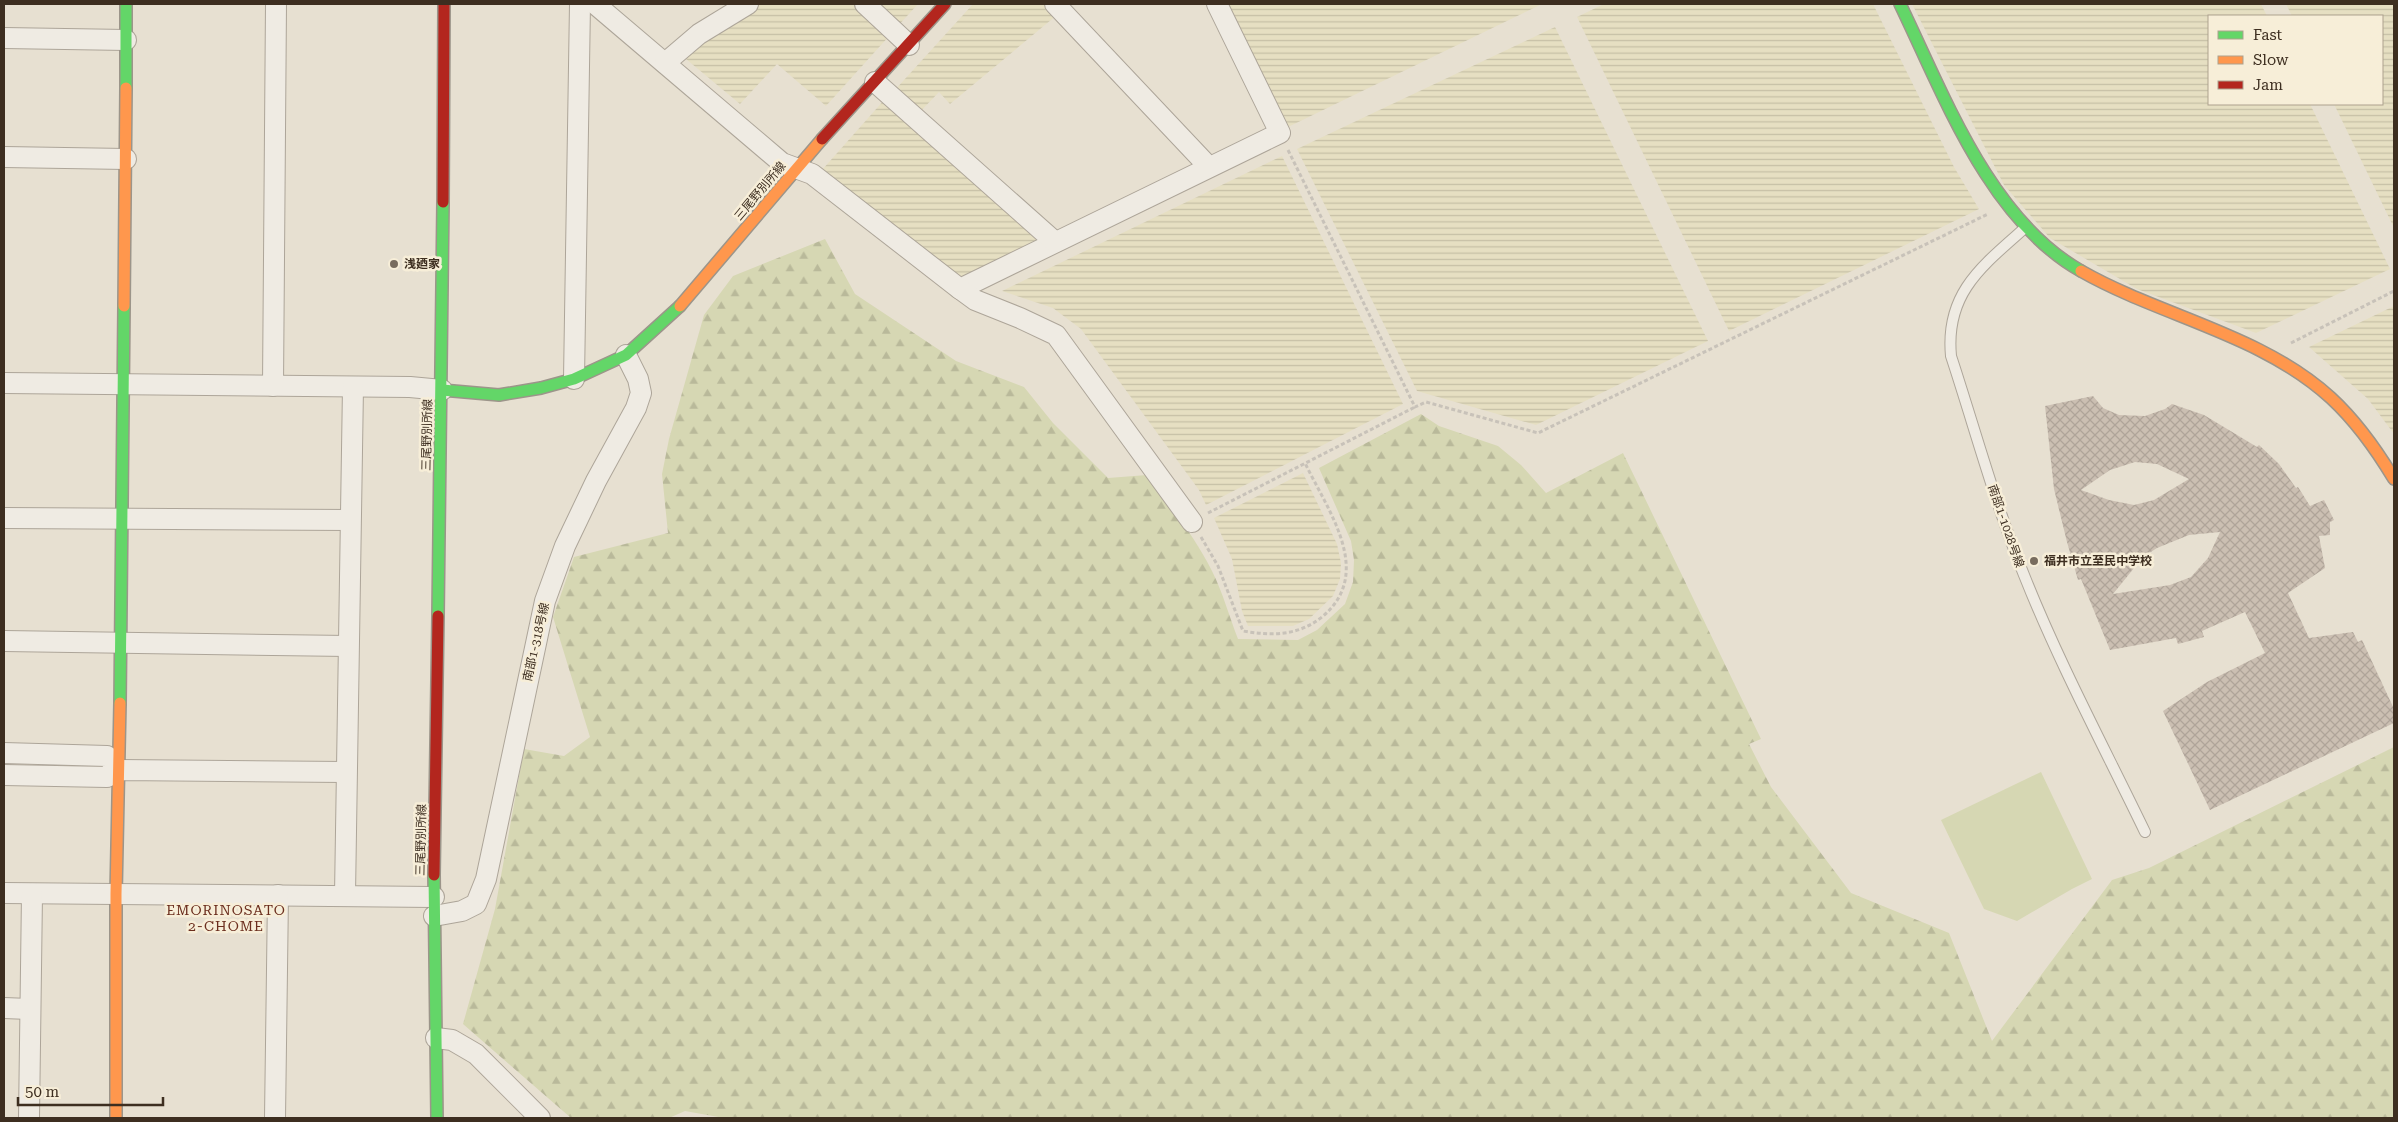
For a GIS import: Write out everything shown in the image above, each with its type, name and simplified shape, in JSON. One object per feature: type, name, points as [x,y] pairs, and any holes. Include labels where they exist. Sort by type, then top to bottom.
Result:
[{"type":"street","points":[[116,1118],[116,894],[123,518],[126,4]]},
{"type":"street","points":[[273,386],[276,4]]},
{"type":"street","points":[[4,383],[410,387],[442,390],[444,4]]},
{"type":"street","points":[[574,379],[580,4]]},
{"type":"street","points":[[595,4],[782,163],[812,174],[975,300],[1020,318],[1056,336],[1192,522]]},
{"type":"street","points":[[665,62],[699,34],[748,4]]},
{"type":"street","points":[[865,4],[909,45]]},
{"type":"street","name":"三尾野別所線","points":[[437,1118],[434,906],[442,390],[499,394],[541,388],[574,379],[626,355],[666,321],[686,300],[796,168],[946,4]]},
{"type":"street","points":[[1055,4],[1209,167]]},
{"type":"street","points":[[960,290],[1280,133],[1217,4]]},
{"type":"street","points":[[1900,4],[1975,156],[2006,204],[2042,244],[2085,275],[2133,298],[2271,355],[2320,388],[2341,406],[2374,445],[2394,479]]},
{"type":"street","points":[[4,38],[126,40]]},
{"type":"street","points":[[875,82],[1055,242]]},
{"type":"street","points":[[4,157],[126,159]]},
{"type":"street","name":"南部1-318号線","points":[[434,906],[462,911],[476,904],[486,879],[545,601],[565,546],[596,482],[636,408],[640,393],[638,379],[626,355]]},
{"type":"street","points":[[345,895],[345,772],[353,387]]},
{"type":"street","points":[[4,518],[350,520]]},
{"type":"street","points":[[4,641],[348,646]]},
{"type":"street","points":[[4,753],[107,756],[119,770]]},
{"type":"street","points":[[4,775],[107,777],[119,770],[345,772]]},
{"type":"street","points":[[4,893],[345,895],[434,906]]},
{"type":"street","points":[[28,1118],[32,894]]},
{"type":"street","points":[[275,1118],[278,895]]},
{"type":"street","points":[[4,1008],[30,1009]]},
{"type":"street","points":[[436,1038],[452,1040],[476,1054],[540,1118]]},
{"type":"lane","name":"南部1-1028号線","points":[[2027,226],[1984,267],[1962,294],[1953,314],[1949,334],[1951,356],[1999,510],[2024,576],[2065,667],[2145,832]]},
{"type":"path","points":[[1280,133],[1415,407]]},
{"type":"path","points":[[1306,463],[1343,541],[1347,561],[1346,580],[1339,600],[1312,624],[1294,633],[1260,634],[1243,631],[1218,566],[1192,522],[1306,463],[1415,407],[1426,402],[1538,433],[2006,204]]},
{"type":"path","points":[[2271,355],[2300,338],[2394,291]]},
{"type":"shaded area","points":[[755,4],[859,4],[891,34],[826,106],[777,64],[740,104],[680,54]]},
{"type":"shaded area","points":[[872,4],[918,4],[897,27]]},
{"type":"shaded area","points":[[973,4],[1047,4],[1057,15],[950,104],[939,92],[919,113],[894,91]]},
{"type":"shaded area","points":[[1227,4],[1542,4],[1286,128]]},
{"type":"shaded area","points":[[1604,4],[1873,4],[1954,167],[1979,209],[1729,331],[1577,17]]},
{"type":"shaded area","points":[[1912,4],[2261,4],[2266,15],[2208,15],[2208,105],[2310,105],[2390,269],[2256,333],[2137,289],[2050,238],[2004,185]]},
{"type":"shaded area","points":[[2286,4],[2394,4],[2394,228],[2334,105],[2383,105],[2383,15],[2292,15]]},
{"type":"shaded area","points":[[1555,27],[1708,341],[1536,425],[1417,391],[1297,149]]},
{"type":"shaded area","points":[[885,99],[1045,241],[963,281],[822,170]]},
{"type":"shaded area","points":[[1282,156],[1403,404],[1206,505],[1199,490],[1081,329],[1053,308],[1002,291]]},
{"type":"shaded area","points":[[2394,306],[2394,434],[2368,399],[2309,347]]},
{"type":"shaded area","points":[[1303,473],[1337,544],[1341,563],[1340,579],[1333,596],[1309,619],[1293,626],[1248,626],[1242,611],[1232,559],[1214,518]]},
{"type":"green space","points":[[825,239],[855,294],[956,361],[1024,387],[1053,423],[1108,478],[1147,475],[1182,522],[1205,558],[1219,588],[1238,639],[1298,640],[1317,630],[1345,604],[1353,582],[1354,560],[1351,541],[1319,468],[1421,414],[1439,426],[1498,446],[1521,465],[1546,493],[1623,453],[1761,739],[1749,744],[1771,787],[1851,893],[1949,933],[1992,1041],[2112,880],[2149,868],[2394,747],[2394,1118],[724,1118],[685,1111],[669,1118],[571,1118],[463,1024],[495,909],[524,749],[564,756],[590,737],[553,617],[574,557],[668,533],[662,474],[669,439],[704,315],[733,276]]},
{"type":"green space","points":[[2041,772],[2092,879],[2017,921],[1984,909],[1941,820]]},
{"type":"building","points":[[2093,396],[2103,408],[2119,415],[2145,416],[2165,409],[2172,404],[2204,415],[2257,447],[2259,445],[2279,464],[2296,488],[2298,487],[2310,506],[2324,500],[2334,520],[2330,522],[2330,535],[2319,536],[2325,568],[2288,593],[2309,638],[2353,632],[2358,642],[2362,640],[2394,709],[2394,723],[2210,810],[2163,711],[2207,682],[2265,653],[2245,612],[2202,631],[2204,637],[2178,644],[2176,638],[2110,650],[2081,579],[2078,580],[2067,542],[2054,489],[2045,406]],"holes":[[[2135,462],[2157,464],[2189,479],[2154,500],[2134,505],[2109,500],[2081,490],[2110,470]],[[2220,532],[2208,558],[2191,577],[2170,585],[2113,594],[2143,557],[2157,548],[2189,535]]]},
{"type":"traffic: fast","points":[[126,4],[126,88]]},
{"type":"traffic: fast","points":[[1900,4],[1952,115],[1972,152],[1995,188],[2020,220],[2049,248],[2081,271]]},
{"type":"traffic: fast","points":[[438,616],[443,202]]},
{"type":"traffic: fast","points":[[120,703],[124,306]]},
{"type":"traffic: fast","points":[[442,390],[499,395],[541,388],[574,379],[626,355],[680,306]]},
{"type":"traffic: fast","points":[[434,875],[437,1118]]},
{"type":"traffic: slow","points":[[124,306],[126,88]]},
{"type":"traffic: slow","points":[[680,306],[822,139]]},
{"type":"traffic: slow","points":[[2081,271],[2112,287],[2242,342],[2274,358],[2303,376],[2331,398],[2358,426],[2394,479]]},
{"type":"traffic: slow","points":[[116,1118],[116,894],[120,703]]},
{"type":"traffic: jam","points":[[443,202],[444,4]]},
{"type":"traffic: jam","points":[[822,139],[945,4]]},
{"type":"traffic: jam","points":[[434,875],[438,616]]},
{"type":"place","name":"浅廼家","points":[[394,264]]},
{"type":"place","name":"福井市立至民中学校","points":[[2034,561]]},
{"type":"district","name":"EMORINOSATO 2-CHOME","points":[[226,918]]}]
